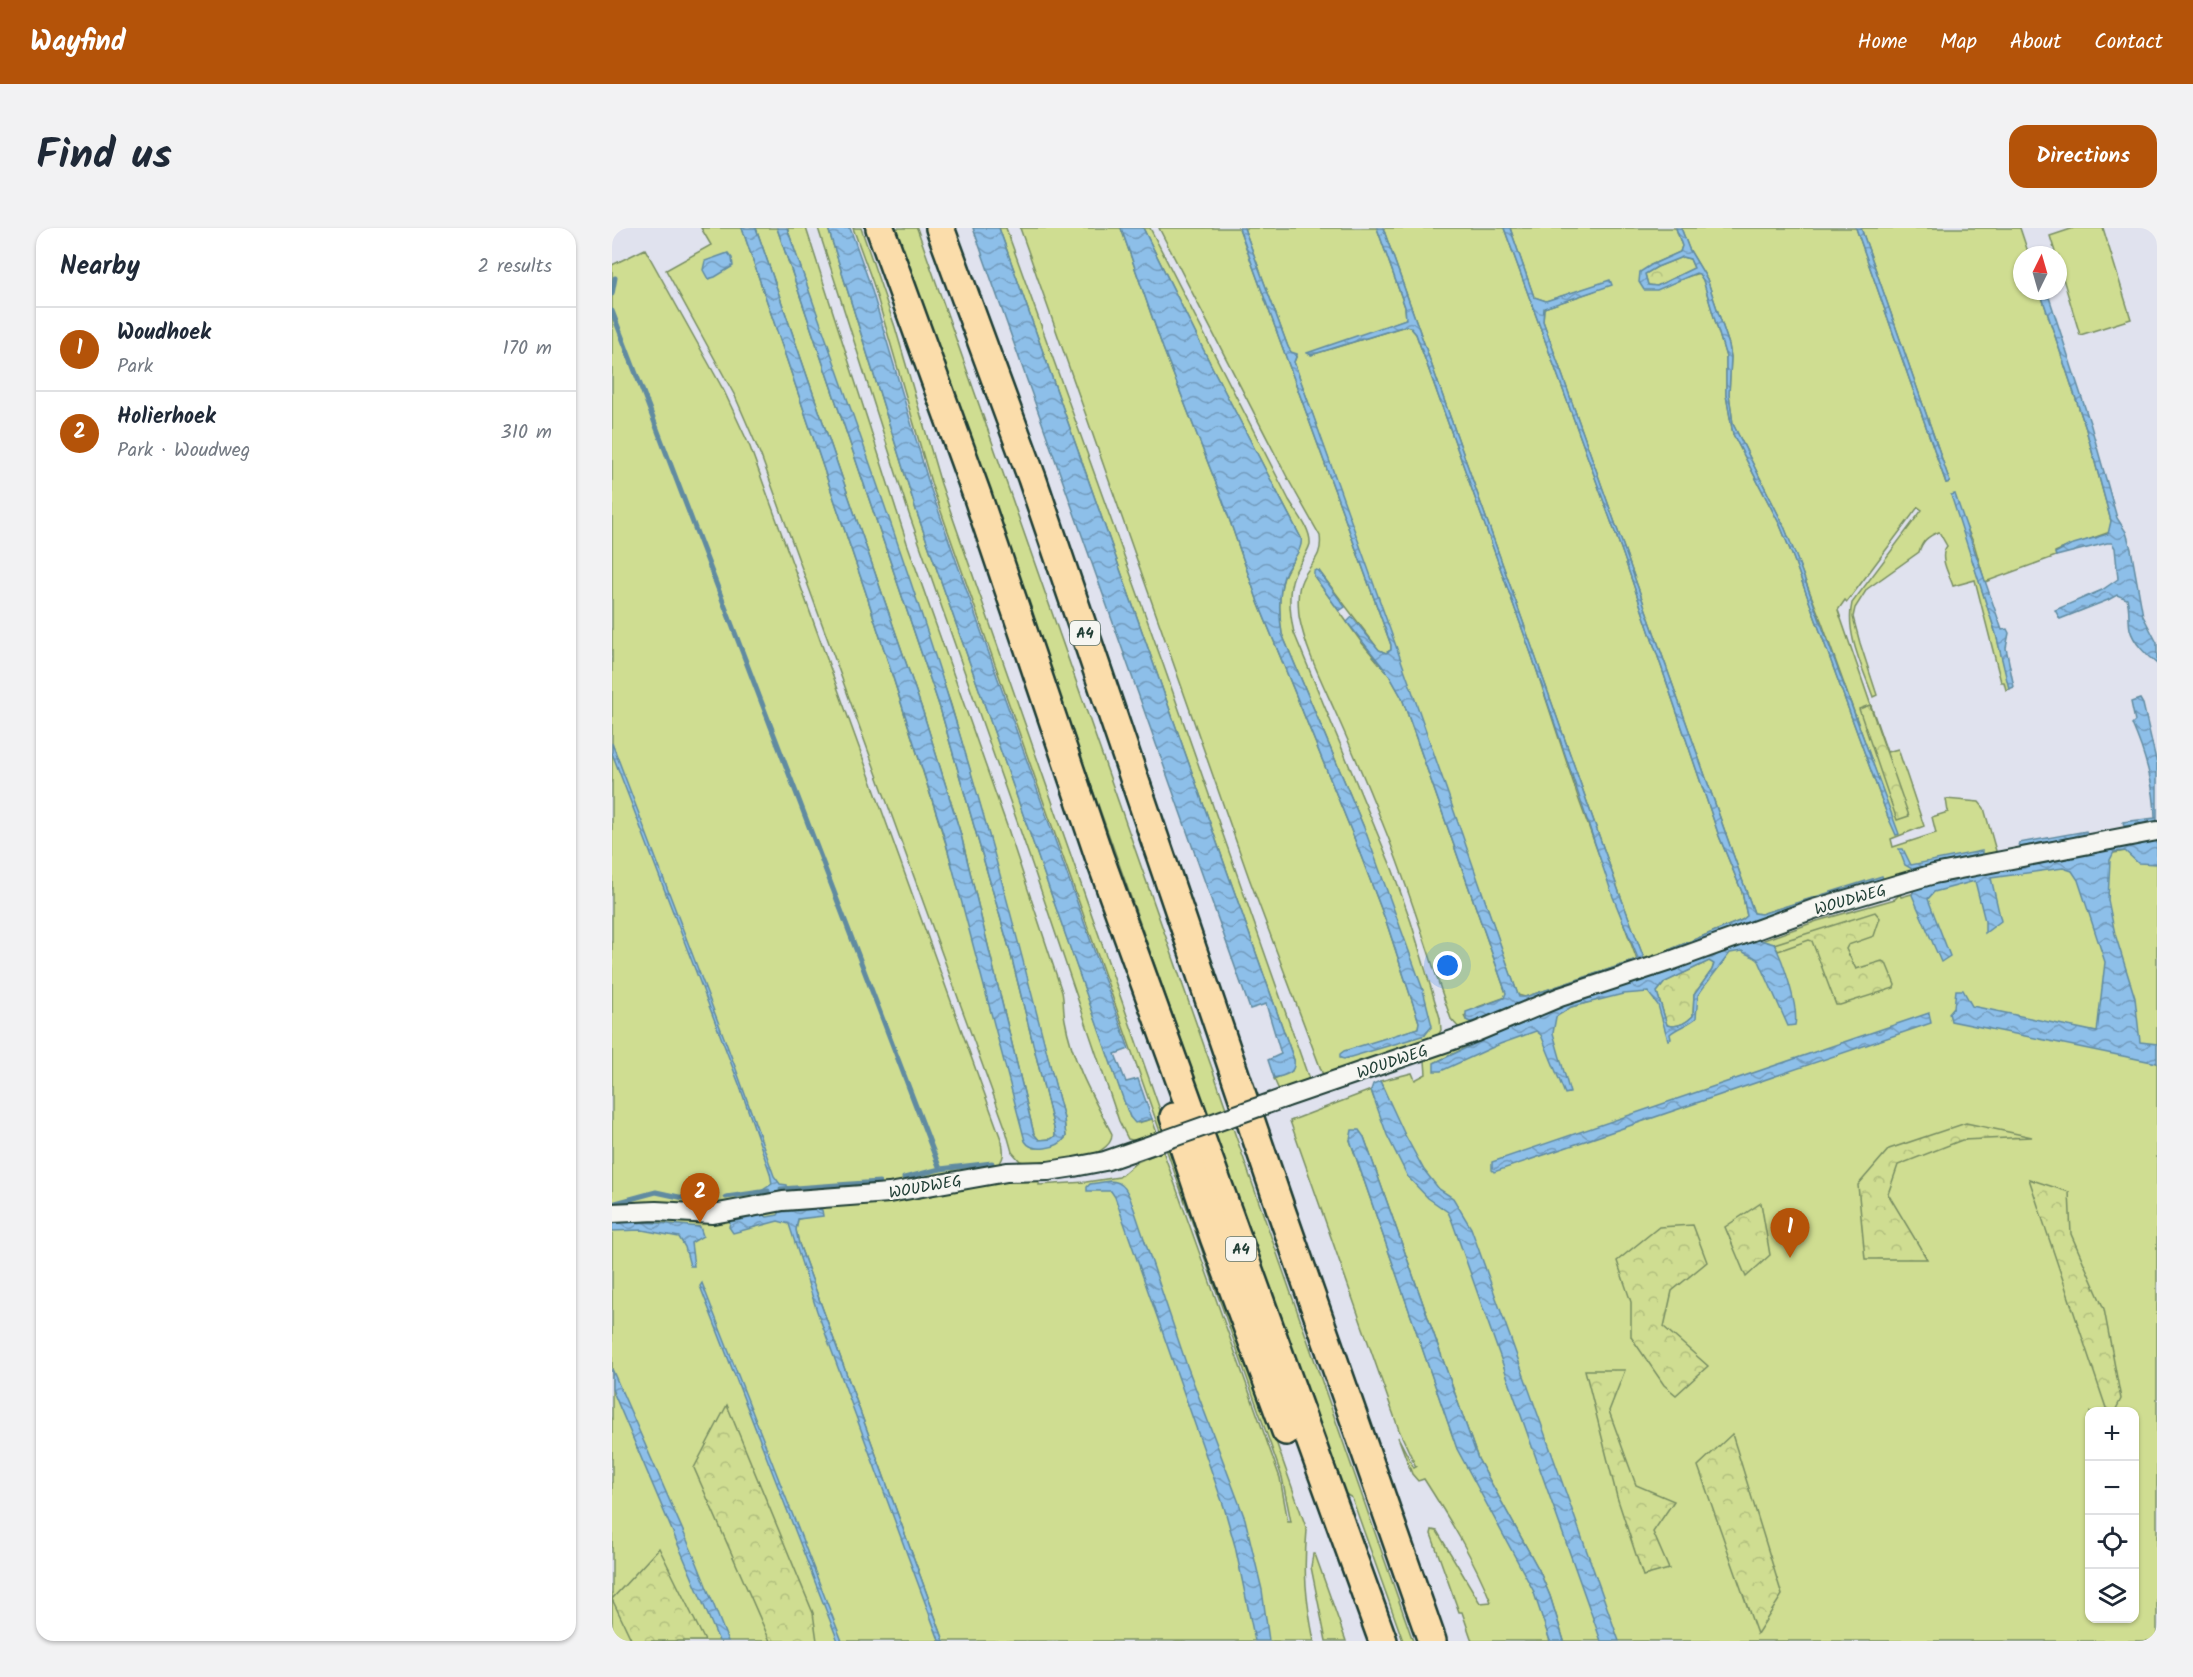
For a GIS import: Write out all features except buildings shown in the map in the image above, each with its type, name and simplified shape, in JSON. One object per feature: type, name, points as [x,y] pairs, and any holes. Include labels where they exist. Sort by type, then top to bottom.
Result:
[{"type":"highway","name":"A4","points":[[879,228],[977,495],[1099,856],[1383,1641]]},
{"type":"highway","name":"A4","points":[[940,228],[1032,478],[1281,1210],[1432,1641]]},
{"type":"highway","name":"A4","points":[[1099,856],[1168,1097],[1214,1237],[1364,1641]]},
{"type":"street","name":"WOUDWEG","points":[[612,1213],[656,1211],[713,1214],[783,1201],[889,1192],[1006,1172],[1048,1170],[1105,1161],[1476,1032],[1571,993],[1673,960],[1814,909],[1934,874],[2157,831]]},
{"type":"green space","points":[[701,228],[742,228],[866,593],[946,844],[1033,1148],[1054,1146],[1066,1137],[1064,1119],[987,829],[951,705],[787,228],[806,228],[907,543],[1007,826],[1062,992],[1065,1020],[1073,1050],[1084,1079],[1112,1134],[1109,1143],[1088,1156],[1058,1162],[1029,1163],[1020,1161],[1012,1152],[1005,1127],[761,456],[735,396],[666,270],[711,245]]},
{"type":"green space","points":[[756,228],[777,228],[940,708],[1010,951],[1055,1132],[1055,1136],[1051,1139],[1039,1140],[1034,1134],[961,835],[923,712]]},
{"type":"green space","points":[[818,228],[828,228],[917,513],[1130,1117],[1138,1123],[1152,1119],[1157,1133],[1136,1141],[1128,1139],[1119,1121],[1032,864],[909,514]]},
{"type":"green space","points":[[853,228],[861,228],[895,327],[941,484],[1307,1530],[1306,1586],[1314,1641],[944,1641],[799,1244],[796,1230],[798,1219],[803,1218],[785,1212],[942,1641],[612,1641],[612,265],[645,249],[724,391],[750,447],[1002,1142],[1003,1156],[996,1166],[995,1180],[1039,1180],[1039,1185],[1119,1177],[1137,1162],[1163,1151],[1280,1478],[1288,1522],[1291,1522],[1282,1477],[932,486],[873,283]]},
{"type":"green space","points":[[894,228],[917,228],[1413,1641],[1403,1641],[1352,1498],[1341,1491]]},
{"type":"green space","points":[[999,228],[1006,228],[1309,1079],[1279,1090],[1274,1079],[1292,1071],[1294,1060]]},
{"type":"green space","points":[[1020,228],[1121,228],[1163,348],[1223,501],[1258,602],[1387,924],[1419,1022],[1418,1028],[1341,1053],[1425,1035],[1365,830],[1282,634],[1280,605],[1282,584],[1297,553],[1301,538],[1143,228],[1150,228],[1289,500],[1306,527],[1310,544],[1296,571],[1290,589],[1290,611],[1294,633],[1393,871],[1440,1018],[1441,1030],[1437,1037],[1323,1075],[1249,878]]},
{"type":"green space","points":[[1159,228],[1239,228],[1391,650],[1386,653],[1379,650],[1319,571],[1314,576],[1362,643],[1389,675],[1402,698],[1506,993],[1506,997],[1478,1007],[1464,1016],[1470,1022],[1644,959],[1383,228],[1504,228],[1623,554],[1719,836],[1742,892],[1747,916],[1669,950],[1670,953],[1740,925],[1882,877],[1761,914],[1754,913],[1543,321],[1544,308],[1594,291],[1610,281],[1546,301],[1534,297],[1510,228],[1676,228],[1682,246],[1680,252],[1651,265],[1687,277],[1699,273],[1703,280],[1726,357],[1726,395],[1733,434],[1780,525],[1888,817],[1898,834],[1822,623],[1783,524],[1733,424],[1729,394],[1731,357],[1729,345],[1707,279],[1689,249],[1681,228],[1856,228],[1946,483],[1950,482],[1861,228],[2020,228],[2026,246],[2013,246],[2013,300],[2043,300],[2086,429],[2111,521],[2110,532],[2055,552],[2056,556],[1985,582],[1974,544],[1952,495],[1996,634],[2010,689],[2006,690],[2004,682],[2001,682],[1975,580],[1953,586],[1944,560],[1947,546],[1939,532],[1926,539],[1919,552],[1867,589],[1855,608],[1853,617],[1877,695],[1873,697],[1853,639],[1850,615],[1852,603],[1922,510],[1918,507],[1847,602],[1845,600],[1838,610],[1887,752],[1898,749],[1924,826],[1891,839],[1893,847],[1936,833],[1932,817],[1948,812],[1946,799],[1979,802],[1984,808],[1996,851],[1994,855],[1460,1029],[1451,1019],[1392,846],[1305,640],[1299,616],[1299,589],[1305,574],[1320,550],[1320,536],[1288,479]]},
{"type":"green space","points":[[1244,228],[1377,228],[1405,307],[1406,319],[1311,355],[1406,326],[1416,334],[1532,656],[1579,800],[1637,960],[1525,997],[1518,995],[1294,362],[1297,355],[1290,352]]},
{"type":"green space","points":[[2074,228],[2103,228],[2131,319],[2080,335],[2067,292],[2067,246],[2053,246],[2050,236]]},
{"type":"green space","points":[[1682,257],[1690,259],[1694,268],[1657,286],[1648,285],[1645,274]]},
{"type":"green space","points":[[1870,705],[1909,816],[1897,820],[1859,709]]},
{"type":"green space","points":[[2157,846],[2157,1641],[1564,1641],[1539,1570],[1478,1459],[1364,1137],[1350,1140],[1457,1448],[1534,1590],[1550,1641],[1472,1641],[1462,1612],[1459,1612],[1431,1534],[1432,1530],[1437,1531],[1480,1603],[1491,1602],[1469,1554],[1443,1509],[1424,1479],[1418,1481],[1412,1474],[1398,1437],[1414,1468],[1416,1467],[1399,1430],[1290,1121],[1371,1090],[1374,1099],[1385,1093],[1380,1081],[1412,1073],[1415,1080],[1426,1074],[1426,1056],[1523,1021],[1434,1063],[1562,1013],[1571,1007],[1597,1000],[1817,921],[1895,899],[1900,894],[1901,897],[1979,875]]},
{"type":"green space","points":[[1875,912],[1880,918],[1874,936],[1848,945],[1846,949],[1856,969],[1882,961],[1886,963],[1895,985],[1894,988],[1836,1005],[1812,941],[1809,940],[1778,951],[1774,944]]},
{"type":"green space","points":[[1709,961],[1714,963],[1712,970],[1694,995],[1693,1016],[1681,1024],[1667,1025],[1657,992],[1665,982]]},
{"type":"green space","points":[[1966,1123],[2032,1137],[1962,1140],[1898,1165],[1888,1194],[1927,1259],[1865,1259],[1858,1185],[1889,1149]]},
{"type":"green space","points":[[2029,1179],[2069,1192],[2071,1234],[2104,1309],[2121,1399],[2117,1407],[2106,1407]]},
{"type":"green space","points":[[1761,1203],[1770,1255],[1746,1277],[1725,1227]]},
{"type":"green space","points":[[1693,1225],[1707,1262],[1672,1291],[1664,1327],[1708,1366],[1676,1395],[1664,1385],[1631,1337],[1631,1302],[1617,1261],[1659,1227]]},
{"type":"green space","points":[[1585,1370],[1625,1370],[1609,1411],[1636,1485],[1674,1501],[1653,1532],[1669,1569],[1643,1576],[1617,1497]]},
{"type":"green space","points":[[727,1405],[813,1613],[817,1641],[770,1641],[694,1468]]},
{"type":"green space","points":[[1732,1434],[1782,1595],[1757,1634],[1698,1466]]},
{"type":"green space","points":[[659,1548],[705,1641],[632,1641],[612,1599]]},
{"type":"green space","points":[[1313,1554],[1315,1554],[1346,1641],[1326,1641],[1311,1567]]},
{"type":"water","points":[[742,228],[756,228],[923,712],[961,835],[1034,1134],[1039,1140],[1051,1139],[1055,1136],[1055,1132],[1010,951],[940,708],[777,228],[787,228],[911,584],[981,806],[1064,1119],[1066,1137],[1051,1147],[1033,1147],[1025,1141],[946,843],[866,593]]},
{"type":"water","points":[[828,228],[850,228],[870,284],[930,487],[1129,1049],[1115,1054],[1126,1082],[1138,1079],[1152,1119],[1135,1123],[1125,1104],[917,513]]},
{"type":"water","points":[[973,228],[999,228],[1294,1060],[1293,1068],[1286,1075],[1274,1078],[1268,1060],[1281,1054],[1266,1004],[1250,1009]]},
{"type":"water","points":[[1121,228],[1143,228],[1301,538],[1298,552],[1286,571],[1282,583],[1280,620],[1282,634],[1365,830],[1423,990],[1432,1026],[1425,1035],[1344,1059],[1340,1058],[1340,1054],[1344,1051],[1418,1028],[1419,1022],[1387,924],[1258,602],[1223,501],[1163,348]]},
{"type":"water","points":[[1239,228],[1244,228],[1288,347],[1291,352],[1297,354],[1294,362],[1519,997],[1637,960],[1637,956],[1613,897],[1532,656],[1416,334],[1410,327],[1405,326],[1311,355],[1307,353],[1406,319],[1405,307],[1377,228],[1383,228],[1645,961],[1576,983],[1475,1021],[1466,1020],[1466,1012],[1504,998],[1506,993],[1402,698],[1389,675],[1347,622],[1352,617],[1379,650],[1386,653],[1391,650]]},
{"type":"water","points":[[1504,228],[1510,228],[1534,297],[1546,301],[1610,280],[1612,285],[1544,308],[1543,321],[1754,913],[1761,914],[1882,876],[1883,879],[1740,925],[1670,953],[1669,950],[1747,916],[1742,892],[1719,836],[1623,554]]},
{"type":"water","points":[[1676,228],[1681,228],[1689,249],[1707,279],[1729,345],[1731,357],[1729,394],[1733,424],[1783,524],[1796,556],[1899,834],[1896,835],[1888,817],[1780,525],[1733,434],[1726,395],[1726,357],[1703,280],[1696,273],[1657,290],[1644,290],[1639,282],[1640,272],[1680,252],[1682,246]],"holes":[[[1682,257],[1690,259],[1694,268],[1657,286],[1648,285],[1645,274]]]},
{"type":"water","points":[[1856,228],[1861,228],[1950,482],[1946,483]]},
{"type":"water","points":[[728,253],[732,258],[733,266],[708,279],[703,270],[705,261]]},
{"type":"water","points":[[2043,300],[2050,300],[2091,426],[2117,518],[2126,532],[2143,616],[2157,643],[2157,664],[2134,639],[2129,625],[2127,599],[2117,595],[2060,619],[2055,610],[2102,590],[2118,579],[2115,548],[2112,543],[2056,556],[2055,553],[2070,545],[2108,534],[2111,521],[2086,429]]},
{"type":"water","points":[[1955,494],[2002,630],[2007,629],[2009,633],[2006,648],[2014,687],[2009,689],[1996,634],[1951,495]]},
{"type":"water","points":[[1316,570],[1345,607],[1339,611],[1314,576]]},
{"type":"water","points":[[2140,699],[2157,764],[2157,822],[2124,826],[2123,822],[2155,818],[2148,769],[2132,724],[2135,721],[2131,702]]},
{"type":"water","points":[[612,743],[736,1069],[774,1176],[780,1184],[787,1185],[788,1190],[763,1194],[763,1190],[772,1184],[770,1173],[739,1084],[612,753]]},
{"type":"water","points":[[2086,831],[2087,835],[2020,847],[2019,843]]},
{"type":"water","points":[[2157,840],[2157,864],[2138,863],[2125,851],[2114,852],[2110,860],[2108,900],[2115,934],[2135,998],[2140,1042],[2157,1044],[2157,1063],[1951,1021],[1949,1013],[1954,1007],[1956,990],[1963,990],[1972,1006],[2097,1032],[2105,962],[2078,880],[2072,871],[2063,868],[1991,878],[2001,921],[1985,933],[1985,921],[1975,881],[1934,892],[1928,899],[1950,956],[1941,962],[1912,895],[1914,889],[1939,880],[1941,883],[2106,847]]},
{"type":"water","points":[[1899,849],[1903,849],[1911,865],[1982,851],[1982,854],[1912,869],[1905,865]]},
{"type":"water","points":[[1753,938],[1774,944],[1786,972],[1795,1007],[1795,1025],[1788,1026],[1759,961],[1742,951],[1730,953],[1698,995],[1696,1018],[1670,1034],[1671,1039],[1668,1040],[1658,1005],[1648,992],[1623,994],[1571,1007],[1556,1017],[1553,1033],[1570,1093],[1565,1094],[1541,1035],[1536,1031],[1500,1044],[1441,1071],[1434,1071],[1434,1063],[1550,1009],[1662,974],[1728,947],[1730,949]],"holes":[[[1709,961],[1714,964],[1694,995],[1693,1016],[1681,1024],[1667,1025],[1657,992],[1665,982]]]},
{"type":"water","points":[[1929,1013],[1931,1023],[1494,1172],[1492,1170],[1492,1162]]},
{"type":"water","points":[[1380,1081],[1424,1170],[1439,1189],[1453,1198],[1471,1228],[1619,1641],[1601,1641],[1452,1221],[1448,1212],[1428,1198],[1408,1177],[1387,1135],[1371,1090],[1373,1084]]},
{"type":"water","points":[[1352,1130],[1359,1130],[1364,1137],[1478,1459],[1539,1570],[1564,1641],[1550,1641],[1533,1590],[1457,1449],[1350,1140]]},
{"type":"water","points":[[1110,1181],[1123,1186],[1130,1199],[1186,1363],[1245,1519],[1262,1590],[1269,1641],[1255,1641],[1235,1546],[1224,1507],[1115,1197],[1111,1191],[1087,1191],[1090,1184]]},
{"type":"water","points":[[822,1210],[823,1216],[798,1219],[796,1230],[799,1244],[944,1641],[939,1640],[817,1311],[789,1224],[778,1221],[733,1233],[729,1227],[730,1222],[764,1215],[767,1217],[778,1215],[780,1212]]},
{"type":"water","points":[[612,1221],[700,1227],[703,1236],[691,1243],[694,1266],[690,1266],[685,1247],[679,1237],[642,1230],[612,1231]]},
{"type":"water","points":[[702,1283],[842,1641],[838,1641],[700,1286]]},
{"type":"water","points":[[612,1369],[697,1563],[728,1641],[719,1641],[612,1389]]},
{"type":"waterway","points":[[612,294],[615,278]]},
{"type":"waterway","points":[[612,311],[940,1169]]},
{"type":"waterway","points":[[904,1178],[940,1169],[992,1163]]},
{"type":"waterway","points":[[781,1189],[879,1182]]},
{"type":"waterway","points":[[726,1197],[768,1191]]},
{"type":"waterway","points":[[612,1204],[656,1192],[702,1202]]},
{"type":"place","name":"Holierhoek","points":[[700,1223]]},
{"type":"place","name":"Woudhoek","points":[[1790,1258]]}]
